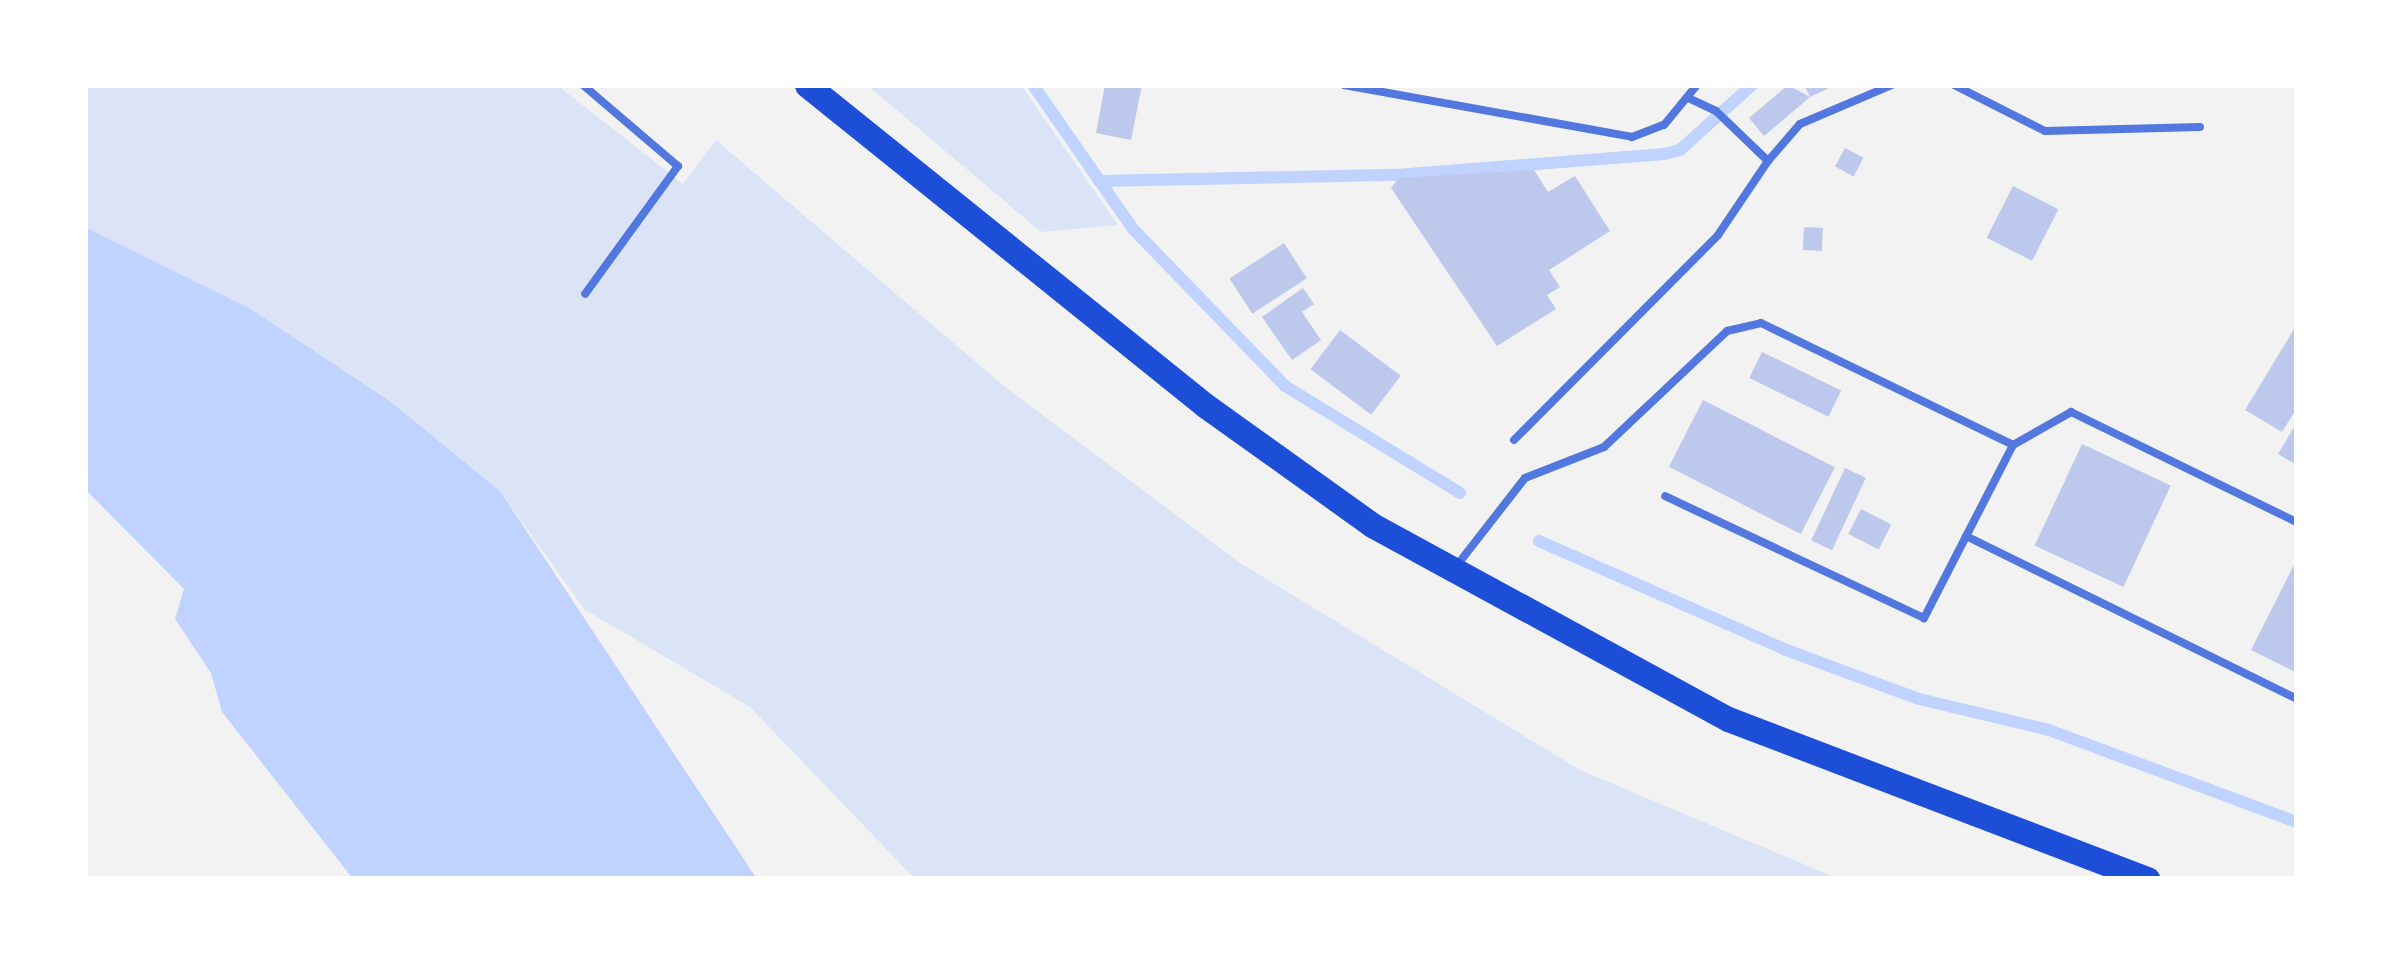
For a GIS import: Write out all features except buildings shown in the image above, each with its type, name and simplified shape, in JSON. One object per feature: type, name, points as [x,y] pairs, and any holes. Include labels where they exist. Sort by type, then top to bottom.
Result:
[{"type":"main road","points":[[807,85],[1206,406],[1453,572],[1728,719],[2147,879]]},
{"type":"lane","points":[[582,85],[678,166],[585,294]]},
{"type":"lane","points":[[1344,85],[1632,137],[1664,125],[1690,99],[1697,85]]},
{"type":"lane","points":[[1514,440],[1718,234],[1768,161],[1800,124],[1892,85]]},
{"type":"lane","points":[[1954,85],[2045,131],[2200,127]]},
{"type":"lane","points":[[1690,99],[1716,110],[1768,161]]},
{"type":"lane","points":[[1453,572],[1525,478],[1604,448],[1727,331],[1761,323],[2013,444]]},
{"type":"lane","points":[[1665,496],[1924,618],[2013,444],[2071,412],[2297,522]]},
{"type":"lane","points":[[1966,536],[2297,698]]},
{"type":"shaded area","points":[[85,85],[557,85],[683,184],[716,140],[1005,387],[1240,563],[1580,770],[1839,879],[915,879],[750,707],[584,609],[500,491],[391,402],[249,308],[85,227]]},
{"type":"shaded area","points":[[867,85],[1021,85],[1118,225],[1041,232]]},
{"type":"water","points":[[85,227],[249,308],[391,402],[500,491],[757,879],[353,879],[222,712],[211,673],[175,619],[184,589],[85,489]]},
{"type":"waterway","points":[[1033,85],[1133,229],[1285,386],[1460,493]]},
{"type":"waterway","points":[[1099,181],[1396,175],[1664,154],[1680,150],[1752,85]]},
{"type":"waterway","points":[[1539,541],[1786,650],[1919,699],[2049,730],[2297,822]]}]
